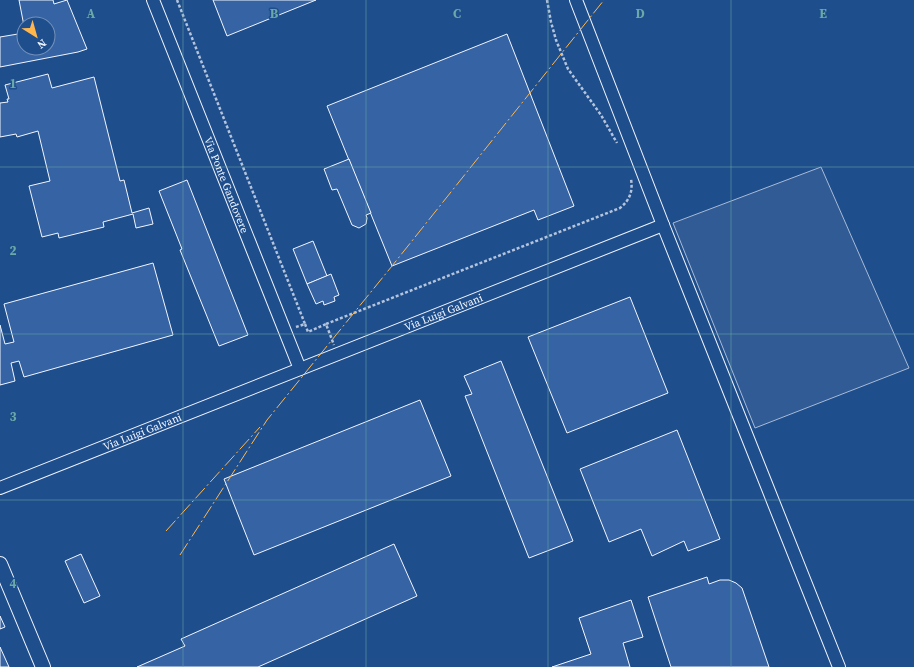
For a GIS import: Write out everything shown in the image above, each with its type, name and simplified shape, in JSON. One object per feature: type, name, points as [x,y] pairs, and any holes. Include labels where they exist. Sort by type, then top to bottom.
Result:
[{"type":"street","name":"Via Ponte Gandovere","points":[[153,0],[300,369]]},
{"type":"street","points":[[576,0],[663,224],[839,667]]},
{"type":"street","name":"Via Luigi Galvani","points":[[0,488],[663,224]]},
{"type":"street","points":[[0,564],[43,667]]},
{"type":"path","points":[[177,0],[308,332],[620,208],[624,205],[631,194],[632,188],[630,177]]},
{"type":"path","points":[[547,0],[556,40],[568,69],[601,115],[620,149]]},
{"type":"path","points":[[294,328],[305,324]]},
{"type":"path","points":[[326,324],[335,348]]},
{"type":"shaded area","points":[[821,167],[909,368],[755,428],[673,223]]},
{"type":"building","points":[[19,0],[53,0],[54,4],[67,0],[87,49],[78,52],[0,67],[0,37],[16,34],[16,56],[56,56],[56,16],[22,16]]},
{"type":"building","points":[[213,0],[316,0],[227,36]]},
{"type":"building","points":[[507,34],[574,206],[538,220],[534,210],[392,266],[327,106]]},
{"type":"building","points":[[48,74],[52,88],[94,77],[120,181],[124,180],[132,213],[149,208],[153,224],[136,228],[133,214],[103,222],[104,227],[59,238],[58,233],[42,237],[29,186],[50,181],[38,131],[17,137],[16,134],[0,137],[0,103],[8,102],[7,99],[9,99],[5,85]]},
{"type":"building","points":[[349,159],[371,213],[366,215],[366,224],[359,228],[352,225],[337,189],[332,190],[324,169]]},
{"type":"building","points":[[187,180],[248,335],[219,346],[180,250],[182,249],[159,191]]},
{"type":"building","points":[[313,241],[327,276],[307,284],[293,249]]},
{"type":"building","points":[[153,263],[173,335],[24,377],[19,361],[11,363],[15,381],[0,385],[0,325],[5,344],[14,342],[4,304]]},
{"type":"building","points":[[331,274],[339,295],[334,297],[335,301],[324,305],[323,301],[316,304],[307,284]]},
{"type":"building","points":[[630,297],[668,393],[567,433],[528,337]]},
{"type":"building","points":[[501,361],[573,541],[529,558],[465,396],[472,394],[464,376]]},
{"type":"building","points":[[420,400],[451,476],[254,555],[224,479]]},
{"type":"building","points":[[677,430],[720,539],[688,551],[684,541],[652,556],[641,529],[609,542],[580,469]]},
{"type":"building","points":[[394,544],[417,596],[258,667],[137,667],[185,646],[181,639]]},
{"type":"building","points":[[81,554],[100,596],[84,603],[65,561]]},
{"type":"building","points":[[707,577],[709,584],[720,580],[729,580],[742,588],[769,667],[671,667],[648,597]]},
{"type":"building","points":[[631,600],[643,637],[623,643],[630,667],[552,667],[591,654],[579,618]]},
{"type":"building","points":[[0,616],[5,627],[0,629]]},
{"type":"building","points":[[0,647],[9,667],[0,667]]},
{"type":"power","points":[[180,555],[267,420],[604,0]]},
{"type":"power","points":[[166,531],[260,427]]}]
